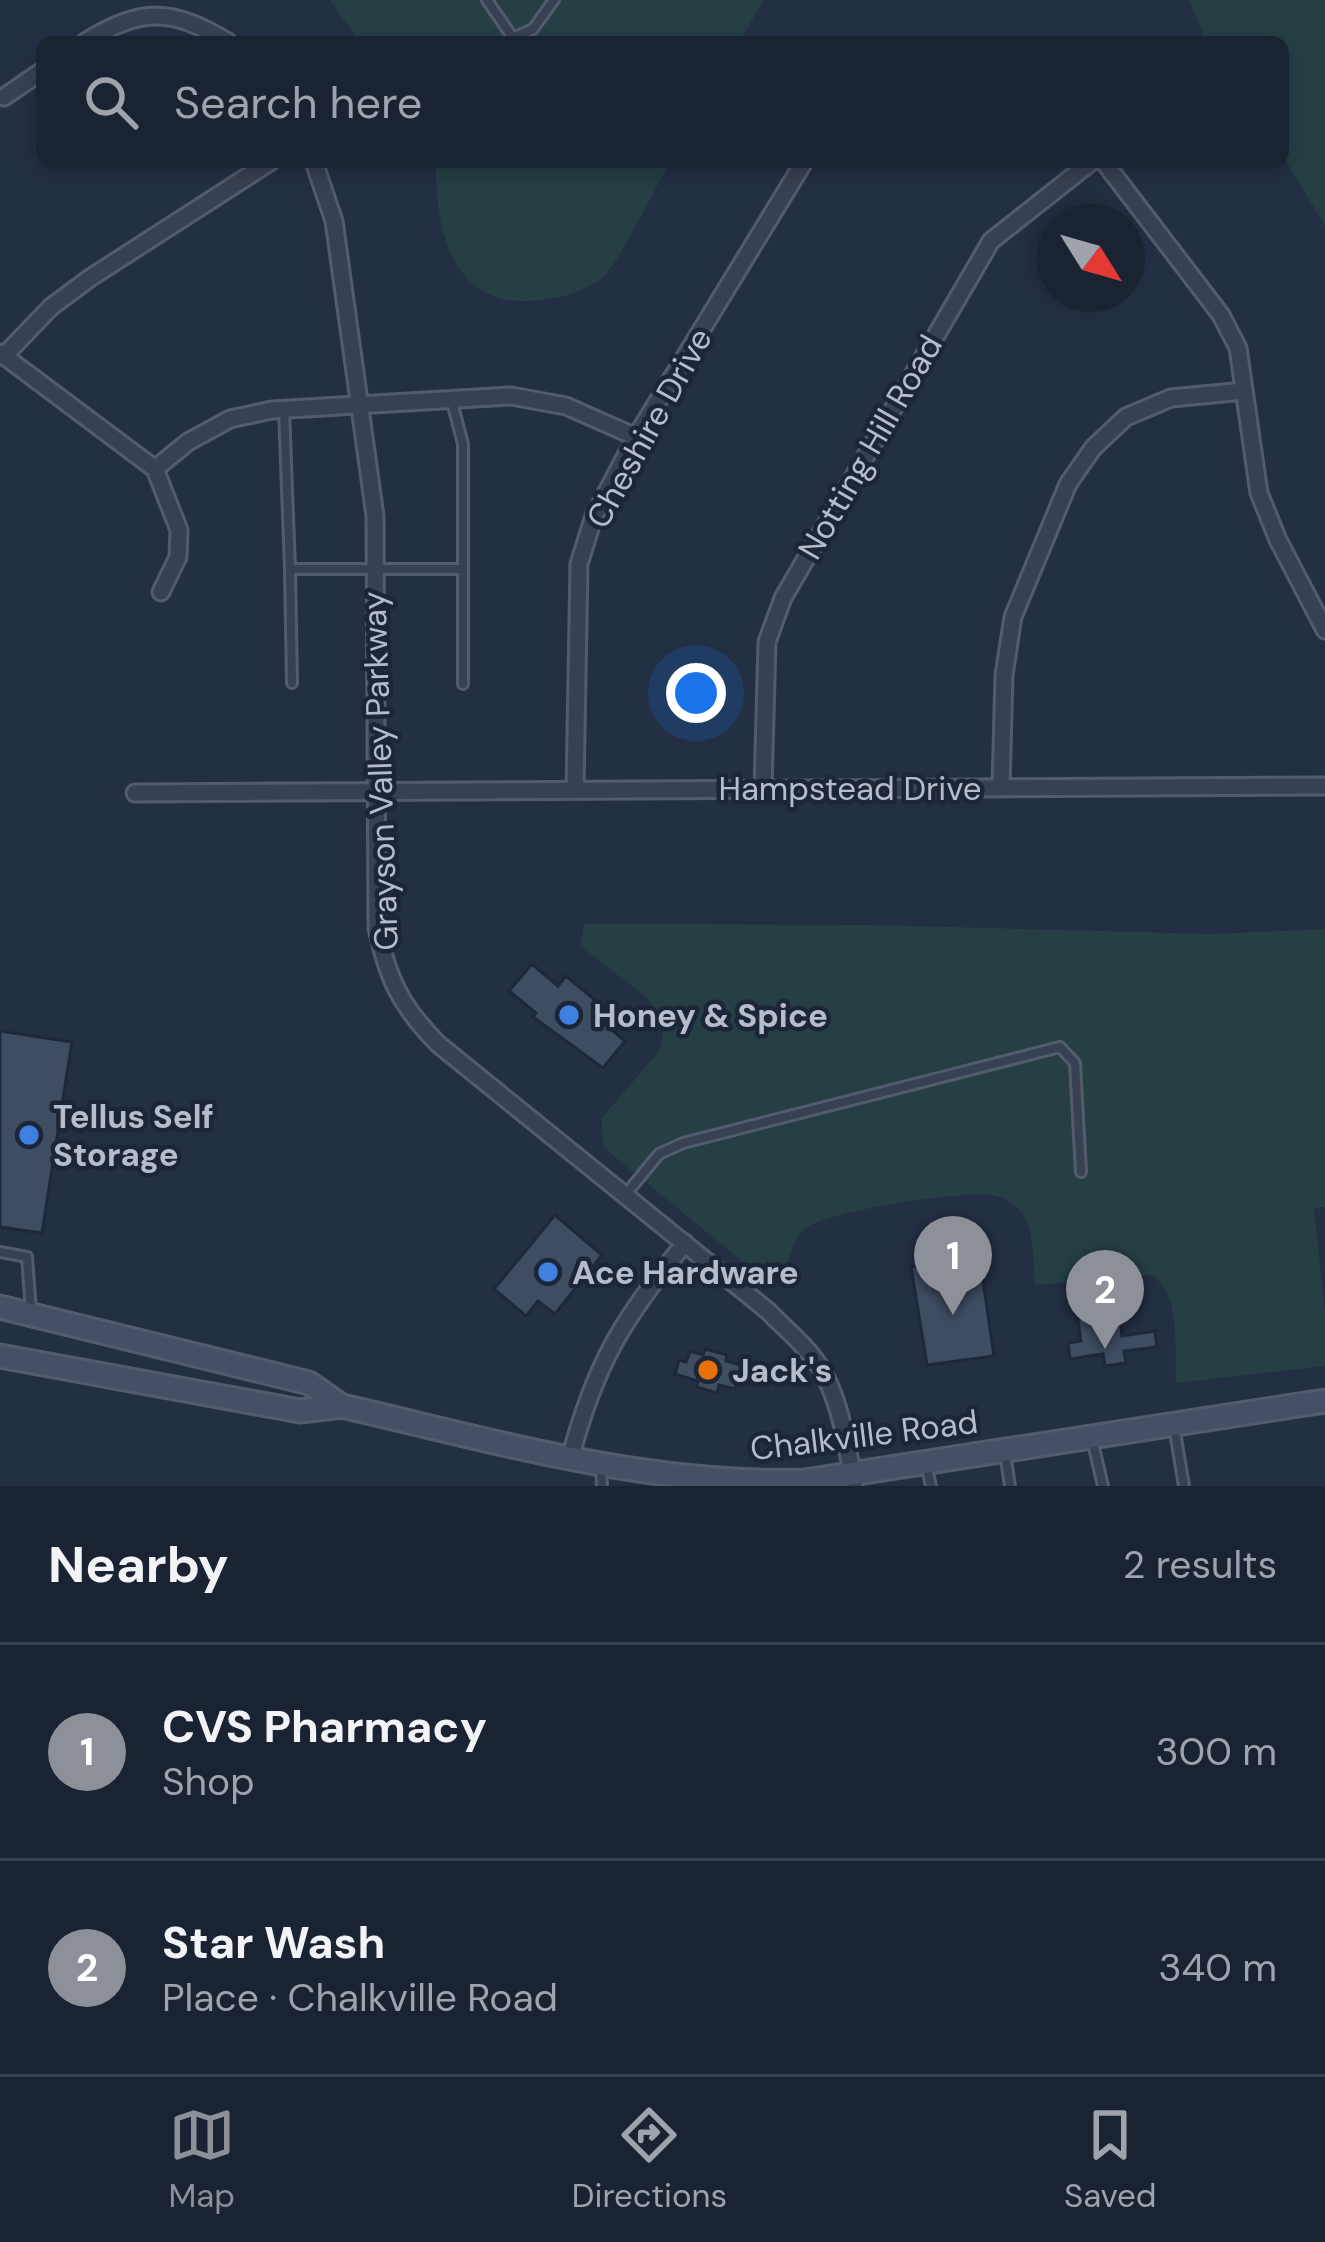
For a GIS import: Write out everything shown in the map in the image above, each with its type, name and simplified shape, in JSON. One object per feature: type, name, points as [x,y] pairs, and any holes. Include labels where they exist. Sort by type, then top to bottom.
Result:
[{"type":"main road","name":"Chalkville Road","points":[[0,1307],[309,1383],[342,1406]]},
{"type":"main road","name":"Chalkville Road","points":[[0,1356],[300,1411],[342,1406],[570,1459],[602,1476],[737,1485],[928,1474],[1005,1451],[1325,1401]]},
{"type":"street","points":[[97,36],[132,18],[157,14],[177,16],[216,36]]},
{"type":"street","points":[[4,97],[36,75]]},
{"type":"street","points":[[161,592],[178,557],[179,530],[155,470],[2,354],[90,278],[261,168]]},
{"type":"street","name":"Grayson Valley Parkway","points":[[316,168],[334,221],[374,516],[377,928],[385,966],[399,1000],[438,1044],[768,1311],[820,1367],[832,1391],[853,1480]]},
{"type":"street","name":"Cheshire Drive","points":[[575,790],[579,564],[594,516],[636,437],[800,168]]},
{"type":"street","name":"Notting Hill Road","points":[[763,788],[767,642],[783,598],[991,241],[1083,168]]},
{"type":"street","points":[[1109,168],[1221,315],[1238,348],[1259,493],[1325,630]]},
{"type":"street","points":[[1001,788],[1004,675],[1013,617],[1068,484],[1093,448],[1126,417],[1171,398],[1244,391]]},
{"type":"street","points":[[155,470],[188,442],[230,419],[284,409],[511,397],[566,406],[636,437]]},
{"type":"street","name":"Hampstead Drive","points":[[135,793],[1325,786]]},
{"type":"street","points":[[570,1459],[595,1380],[621,1325],[685,1243]]},
{"type":"lane","points":[[487,0],[510,36]]},
{"type":"lane","points":[[520,36],[533,29],[554,0]]},
{"type":"lane","points":[[452,400],[463,444],[463,684]]},
{"type":"lane","points":[[284,409],[292,683]]},
{"type":"lane","points":[[290,569],[464,568]]},
{"type":"lane","points":[[625,1196],[659,1154],[683,1143],[1060,1048],[1075,1063],[1081,1172]]},
{"type":"lane","points":[[0,1252],[27,1257],[32,1312]]},
{"type":"lane","points":[[1174,1425],[1184,1486]]},
{"type":"lane","points":[[1092,1438],[1102,1486]]},
{"type":"lane","points":[[1005,1451],[1010,1486]]},
{"type":"green space","points":[[330,0],[764,0],[743,36],[355,36]]},
{"type":"green space","points":[[1189,0],[1325,0],[1325,226],[1289,166],[1289,36],[1204,36]]},
{"type":"green space","points":[[436,168],[667,168],[606,274],[587,288],[547,299],[516,301],[491,295],[471,282],[446,243]]},
{"type":"green space","points":[[584,924],[875,925],[1212,934],[1325,929],[1325,1207],[1314,1208],[1325,1310],[1325,1366],[1176,1383],[1174,1324],[1162,1284],[1152,1275],[1035,1285],[1026,1220],[1012,1204],[991,1195],[898,1203],[823,1220],[799,1235],[783,1273],[765,1280],[604,1148],[601,1119],[659,1051],[665,1023],[647,998],[580,946]]},
{"type":"building","name":"Honey & Spice","points":[[532,964],[558,986],[566,976],[607,1010],[599,1019],[625,1041],[603,1068],[533,1017],[536,1013],[509,991]]},
{"type":"building","name":"Tellus Self Storage","points":[[0,1031],[72,1042],[42,1233],[0,1227]]},
{"type":"building","name":"Ace Hardware","points":[[555,1215],[602,1255],[555,1314],[538,1301],[526,1316],[494,1289]]},
{"type":"building","points":[[979,1255],[990,1263],[982,1274],[994,1356],[927,1365],[911,1267],[961,1259],[971,1266]]},
{"type":"building","points":[[1132,1297],[1134,1311],[1120,1313],[1122,1336],[1155,1331],[1157,1347],[1124,1351],[1126,1363],[1105,1366],[1103,1354],[1070,1359],[1068,1343],[1081,1341],[1076,1307]]},
{"type":"building","name":"Jack's","points":[[705,1349],[741,1365],[735,1389],[719,1385],[717,1393],[675,1374],[679,1360],[686,1362],[690,1351],[703,1355]]},
{"type":"place","name":"Honey & Spice","points":[[569,1015]]},
{"type":"place","name":"Tellus Self Storage","points":[[29,1135]]},
{"type":"place","name":"Ace Hardware","points":[[548,1272]]},
{"type":"place","name":"CVS Pharmacy","points":[[953,1315]]},
{"type":"place","name":"Star Wash","points":[[1105,1349]]},
{"type":"place","name":"Jack's","points":[[708,1370]]}]
